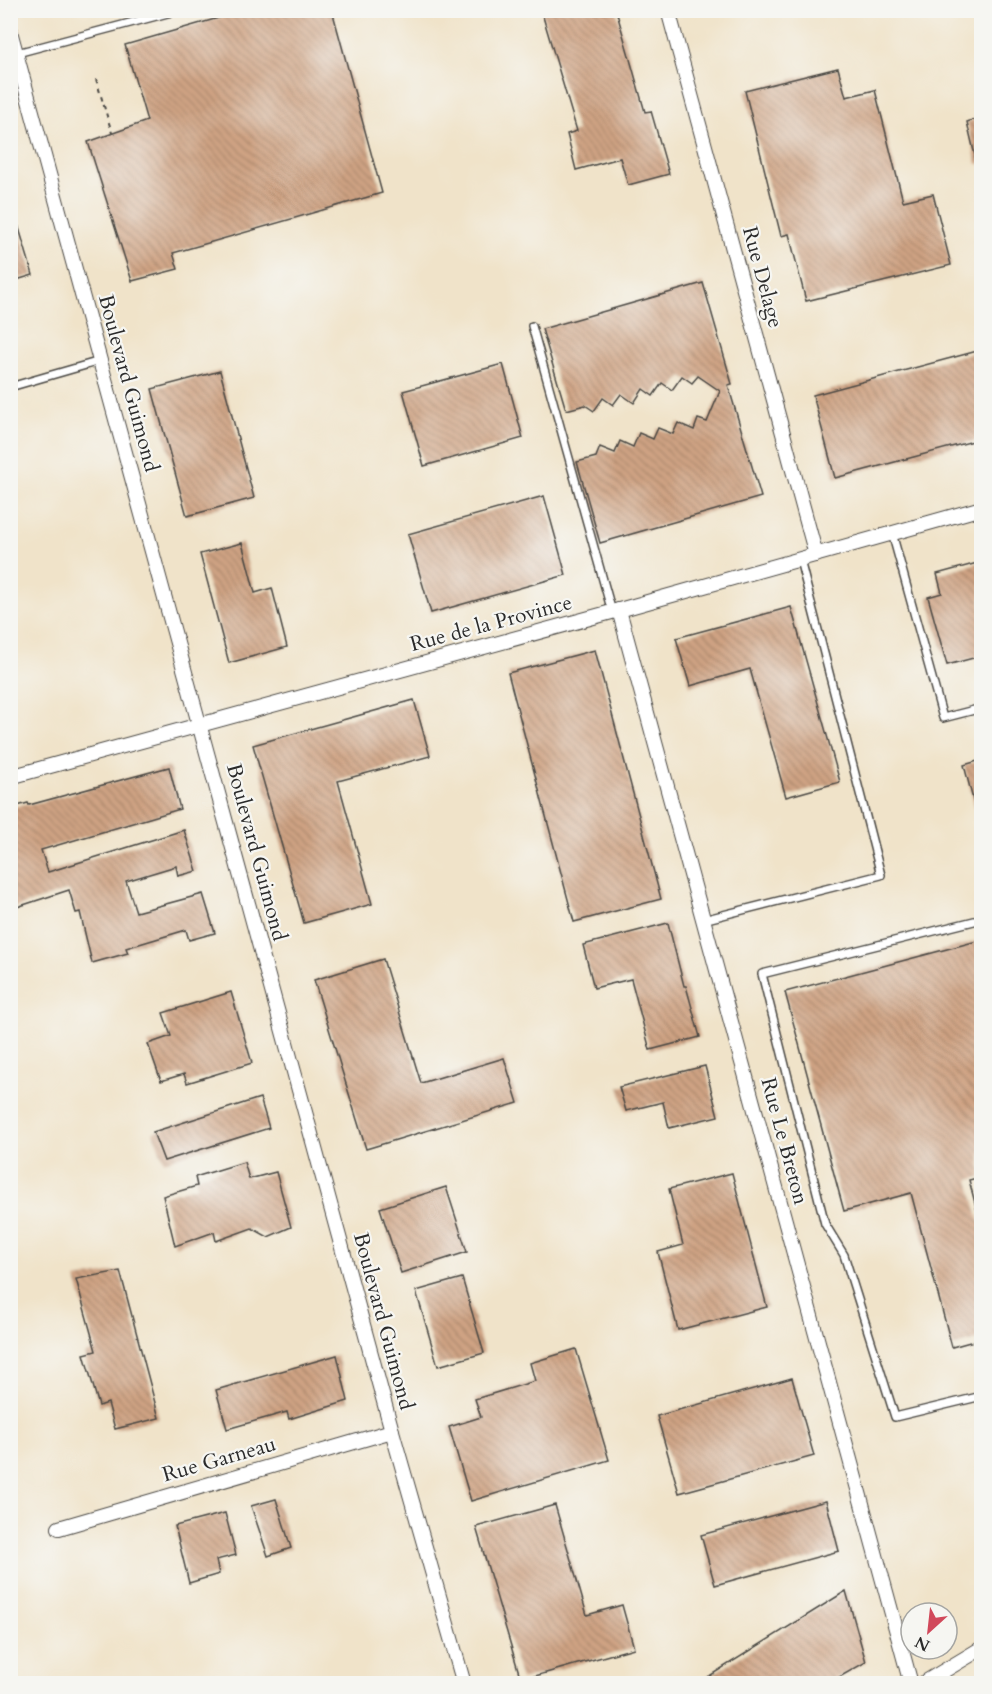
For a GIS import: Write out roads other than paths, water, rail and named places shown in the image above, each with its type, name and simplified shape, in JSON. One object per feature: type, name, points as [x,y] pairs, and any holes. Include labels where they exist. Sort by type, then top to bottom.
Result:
[{"type":"street","name":"Rue Delage","points":[[668,10],[816,555]]},
{"type":"street","name":"Boulevard Guimond","points":[[10,30],[392,1431],[464,1683]]},
{"type":"street","name":"Rue de la Province","points":[[10,777],[616,611],[981,508]]},
{"type":"street","name":"Rue Le Breton","points":[[616,611],[703,920],[911,1683]]},
{"type":"street","name":"Rue Garneau","points":[[58,1528],[392,1431]]},
{"type":"street","points":[[922,1683],[981,1648]]},
{"type":"lane","points":[[16,53],[179,10]]},
{"type":"lane","points":[[532,326],[616,611]]},
{"type":"lane","points":[[10,387],[101,361]]},
{"type":"lane","points":[[892,533],[944,718],[981,708]]},
{"type":"lane","points":[[703,920],[881,875],[800,560]]},
{"type":"lane","points":[[981,919],[762,974],[825,1224],[844,1255],[895,1417],[981,1396]]}]
